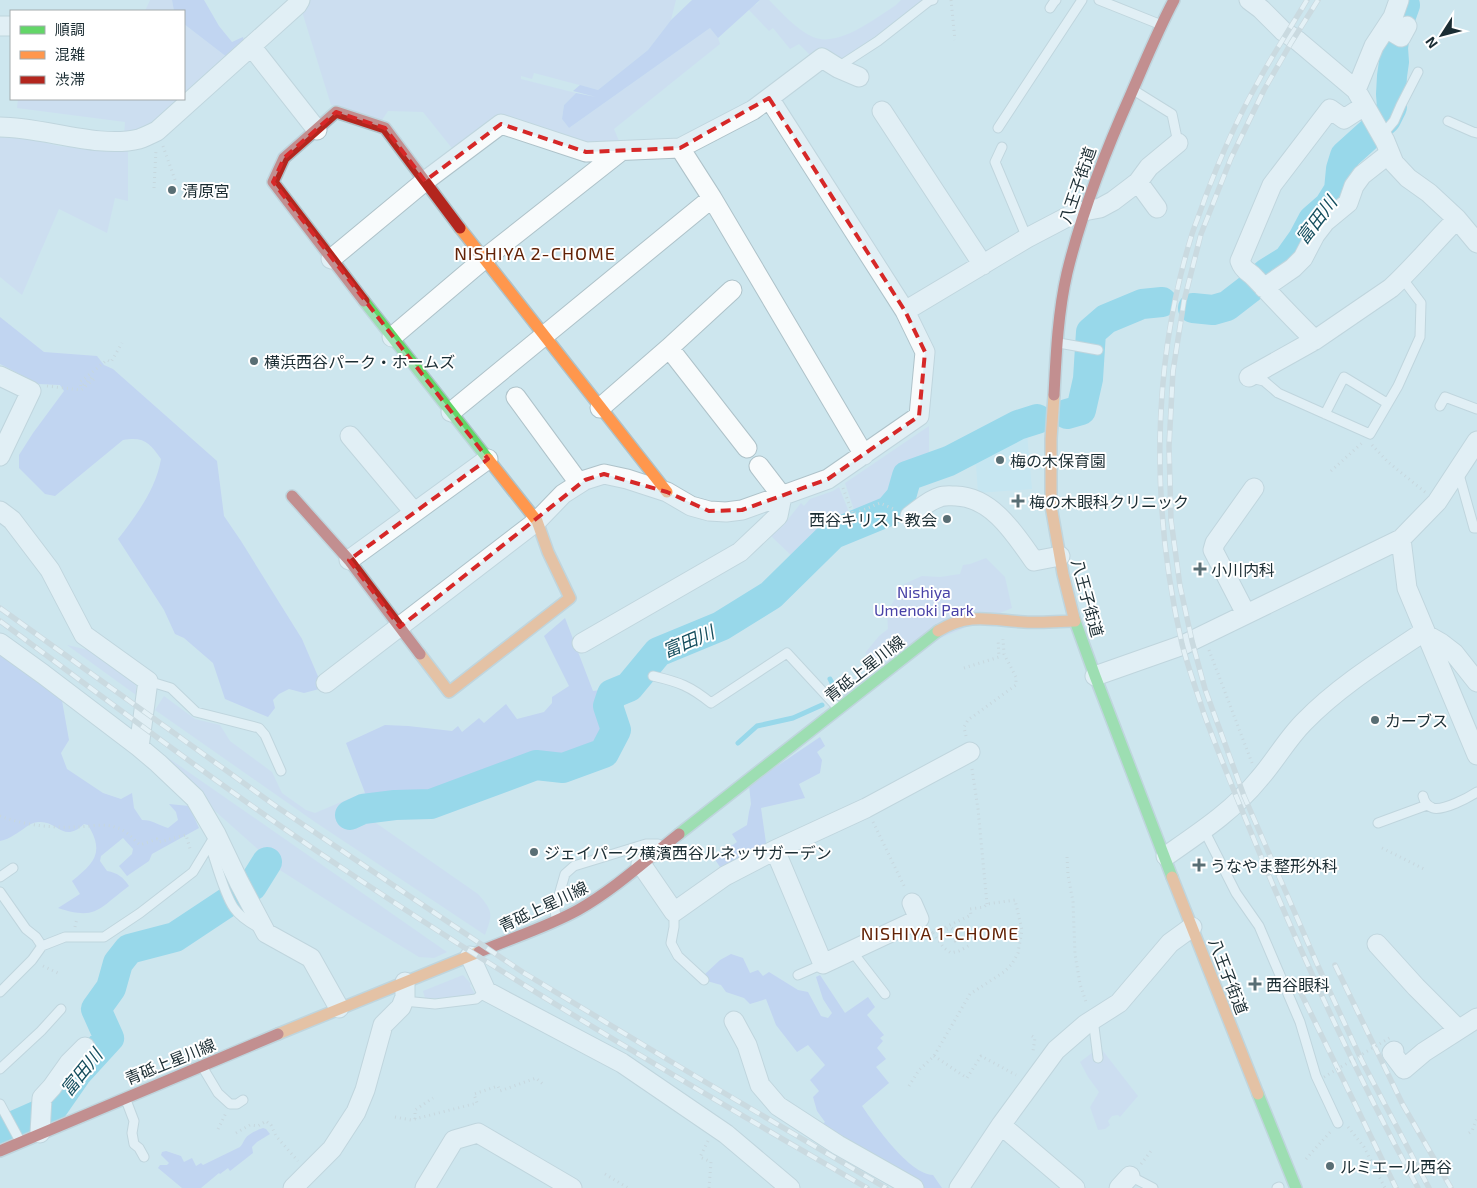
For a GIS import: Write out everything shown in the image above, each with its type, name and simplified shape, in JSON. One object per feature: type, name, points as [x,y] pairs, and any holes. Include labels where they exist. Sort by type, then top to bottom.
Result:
[{"type":"main road","name":"八王子街道","points":[[1174,0],[1161,24],[1106,151],[1084,211],[1067,275],[1057,343],[1051,439],[1051,506],[1063,574],[1075,621],[1192,927],[1296,1188]]},
{"type":"main road","points":[[292,496],[349,560],[449,692],[570,598],[548,552],[537,521],[331,259],[273,182],[284,158],[336,112],[385,128],[484,259],[667,492]]},
{"type":"main road","name":"青砥上星川線","points":[[0,1151],[18,1137],[40,1133],[339,1008],[404,991],[470,956],[557,920],[590,904],[612,889],[666,844],[926,639],[946,626],[960,620],[977,617],[1003,631],[1032,622],[1075,621]]},
{"type":"street","points":[[0,127],[15,127],[101,140],[122,141],[140,139],[157,132],[297,5],[300,0]]},
{"type":"street","points":[[1315,340],[1260,283],[1242,268],[1240,261],[1272,185],[1330,109],[1344,119],[1360,98],[1374,46],[1395,30],[1393,17],[1399,0]]},
{"type":"street","points":[[1259,3],[1283,30],[1298,41],[1360,98],[1378,129],[1394,163],[1408,178],[1429,193],[1457,219],[1477,242]]},
{"type":"street","points":[[251,46],[317,130]]},
{"type":"street","points":[[331,259],[425,180],[501,124],[586,152],[680,148],[753,110],[822,58],[838,68],[859,77]]},
{"type":"street","points":[[326,683],[537,521],[563,494],[585,480],[604,474],[627,479],[667,492],[691,506],[709,511],[726,512],[742,510],[828,478],[919,416],[925,352],[905,311],[769,98]]},
{"type":"street","points":[[882,111],[983,265]]},
{"type":"street","points":[[905,311],[1027,238],[1069,216],[1100,208],[1113,201],[1138,182],[1149,166],[1178,144]]},
{"type":"street","points":[[680,148],[712,198],[754,273],[864,455]]},
{"type":"street","points":[[392,337],[484,259],[621,151]]},
{"type":"street","points":[[1260,283],[1294,268],[1303,258],[1324,222],[1348,204],[1354,186],[1362,175],[1390,153]]},
{"type":"street","points":[[1138,182],[1157,208]]},
{"type":"street","points":[[451,412],[712,198]]},
{"type":"street","points":[[1248,377],[1315,340],[1391,288],[1457,219]]},
{"type":"street","points":[[600,408],[732,290]]},
{"type":"street","points":[[669,348],[747,448]]},
{"type":"street","points":[[0,376],[32,392],[0,456]]},
{"type":"street","points":[[516,397],[580,483]]},
{"type":"street","points":[[350,436],[414,512]]},
{"type":"street","points":[[1095,676],[1174,649],[1401,539],[1437,502],[1477,441]]},
{"type":"street","points":[[349,560],[488,459]]},
{"type":"street","points":[[582,643],[740,552],[778,516],[782,496],[759,466]]},
{"type":"street","points":[[1246,614],[1213,550],[1215,543],[1254,488]]},
{"type":"street","points":[[910,516],[931,501],[942,496],[966,496],[981,502],[997,515],[1012,530],[1034,561],[1060,556]]},
{"type":"street","points":[[0,511],[12,520],[50,570],[84,634],[148,680],[139,747]]},
{"type":"street","points":[[1401,539],[1407,588],[1477,755]]},
{"type":"street","points":[[1426,633],[1454,653],[1477,682]]},
{"type":"street","points":[[1166,856],[1204,830],[1238,802],[1259,780],[1302,723],[1328,700],[1372,667],[1426,633]]},
{"type":"street","points":[[0,643],[139,747],[195,798],[242,904],[266,933],[311,958],[339,1008]]},
{"type":"street","points":[[641,864],[674,912],[726,876],[774,850],[868,812],[970,752]]},
{"type":"street","points":[[774,850],[823,964],[919,919],[919,914]]},
{"type":"street","points":[[959,1188],[1001,1125],[1056,1050],[1086,1024],[1119,1004],[1170,943],[1192,927]]},
{"type":"street","points":[[1377,944],[1458,1029]]},
{"type":"street","points":[[470,956],[486,991],[622,1063],[726,1134],[790,1188]]},
{"type":"street","points":[[293,1188],[332,1149],[356,1112],[365,1090],[383,1025],[401,1007],[404,991]]},
{"type":"street","points":[[1393,1044],[1392,1053],[1404,1069],[1424,1052],[1477,1018]]},
{"type":"street","points":[[734,1021],[747,1045],[760,1085],[778,1106],[838,1145],[914,1188]]},
{"type":"street","points":[[40,1133],[42,1098],[69,1063],[85,1047]]},
{"type":"street","points":[[1001,1125],[1075,1188]]},
{"type":"street","points":[[425,1188],[454,1140],[478,1133],[572,1188]]},
{"type":"lane","points":[[838,68],[878,41],[929,1],[933,0]]},
{"type":"lane","points":[[1050,8],[1056,0]]},
{"type":"lane","points":[[998,128],[1082,0]]},
{"type":"lane","points":[[1099,0],[1161,24]]},
{"type":"lane","points":[[1378,129],[1394,121],[1418,72]]},
{"type":"lane","points":[[1132,89],[1172,114],[1178,144]]},
{"type":"lane","points":[[1448,121],[1477,133]]},
{"type":"lane","points":[[1002,147],[995,162],[1027,238]]},
{"type":"lane","points":[[1248,377],[1264,380],[1278,393],[1370,434],[1398,386],[1420,337],[1421,303],[1402,278]]},
{"type":"lane","points":[[1057,343],[1097,350]]},
{"type":"lane","points":[[1325,414],[1344,377],[1387,403]]},
{"type":"lane","points":[[1440,406],[1445,397],[1477,409]]},
{"type":"lane","points":[[1458,470],[1474,528],[1477,528]]},
{"type":"lane","points":[[653,676],[677,682],[697,692],[711,703],[787,653],[838,709]]},
{"type":"lane","points":[[148,680],[171,688],[196,712],[259,728],[265,735],[281,771]]},
{"type":"lane","points":[[1422,796],[1427,805],[1433,808],[1442,808],[1477,792]]},
{"type":"lane","points":[[1378,823],[1427,805]]},
{"type":"lane","points":[[1204,830],[1236,894],[1259,926],[1300,1022],[1316,1076],[1338,1123]]},
{"type":"lane","points":[[0,992],[33,959],[42,946],[65,936],[104,937],[140,913],[193,872],[213,840]]},
{"type":"lane","points":[[557,920],[555,909],[565,874],[574,866],[646,844],[666,844]]},
{"type":"lane","points":[[0,877],[13,868]]},
{"type":"lane","points":[[0,892],[26,928],[42,946]]},
{"type":"lane","points":[[674,912],[671,943],[678,956],[704,980]]},
{"type":"lane","points":[[851,950],[885,994]]},
{"type":"lane","points":[[798,975],[823,964]]},
{"type":"lane","points":[[404,991],[435,1004],[476,999],[486,991]]},
{"type":"lane","points":[[0,1069],[41,1031],[61,1009]]},
{"type":"lane","points":[[1093,1019],[1098,1058]]},
{"type":"lane","points":[[201,1066],[218,1093],[230,1104],[236,1104],[243,1100]]},
{"type":"lane","points":[[125,1097],[134,1121],[132,1133],[134,1144],[139,1148],[144,1157]]},
{"type":"lane","points":[[0,1104],[18,1137]]},
{"type":"lane","points":[[1125,1182],[1153,1188]]},
{"type":"path","points":[[951,0],[956,40]]},
{"type":"path","points":[[157,132],[175,180]]},
{"type":"path","points":[[154,188],[157,132]]},
{"type":"path","points":[[43,392],[46,386],[81,390],[94,379],[92,377],[81,387],[80,382],[107,360],[112,362],[122,343]]},
{"type":"path","points":[[1331,471],[1366,439],[1388,462],[1437,502]]},
{"type":"path","points":[[841,482],[853,514],[880,503]]},
{"type":"path","points":[[964,668],[999,658],[997,640],[1003,631]]},
{"type":"path","points":[[987,904],[978,809],[970,752],[964,727],[968,720],[1016,685],[1016,677],[1004,654],[1003,631]]},
{"type":"path","points":[[1204,634],[1231,710],[1259,780]]},
{"type":"path","points":[[868,812],[919,914],[941,944],[951,953],[970,945]]},
{"type":"path","points":[[0,816],[13,821],[43,827],[113,826],[122,830],[140,844],[157,838],[159,842],[186,835],[196,867]]},
{"type":"path","points":[[1382,848],[1424,869]]},
{"type":"path","points":[[1067,857],[1073,902],[1075,954],[1080,984]]},
{"type":"path","points":[[908,1086],[934,1056],[970,994],[1004,972],[1012,964],[1018,953],[1022,930],[1015,900],[987,904],[984,907],[970,909],[971,915],[933,933]]},
{"type":"path","points":[[941,944],[940,936],[944,930],[951,928],[954,930],[957,939],[955,941],[952,937]]},
{"type":"path","points":[[33,959],[60,974]]},
{"type":"path","points":[[1324,1078],[1393,1044]]},
{"type":"path","points":[[934,1056],[967,1078],[981,1056],[1032,1084]]},
{"type":"path","points":[[395,1117],[411,1120],[477,1103],[474,1094],[498,1086],[500,1091],[536,1078],[544,1086]]},
{"type":"path","points":[[415,1119],[415,1110],[433,1098]]},
{"type":"path","points":[[1469,1133],[1472,1131],[1477,1118]]},
{"type":"path","points":[[236,1133],[250,1125],[258,1126],[266,1121],[276,1136],[309,1172]]},
{"type":"path","points":[[1305,1160],[1338,1123]]},
{"type":"path","points":[[1347,1126],[1364,1146],[1385,1188]]},
{"type":"path","points":[[709,1188],[711,1162],[700,1157],[711,1135]]},
{"type":"path","points":[[605,1174],[628,1188]]},
{"type":"highlighted area","points":[[769,98],[905,311],[925,352],[919,416],[828,479],[742,510],[709,511],[667,492],[604,474],[585,480],[400,627],[349,560],[488,459],[273,182],[284,158],[336,112],[385,128],[425,181],[501,124],[586,152],[680,148]]},
{"type":"shaded area","points":[[172,0],[204,0],[219,26],[232,42],[243,37],[245,44],[232,61],[185,25],[185,10],[174,10]]},
{"type":"shaded area","points":[[692,0],[760,0],[718,38],[710,28],[569,128],[562,119],[564,105],[576,93],[596,97],[573,91],[580,85],[598,90],[648,50],[671,20]]},
{"type":"shaded area","points":[[0,317],[44,352],[97,356],[104,365],[113,369],[217,461],[224,516],[302,639],[323,688],[304,693],[289,689],[279,694],[273,700],[275,708],[268,717],[225,699],[213,663],[184,638],[175,634],[164,610],[118,539],[132,521],[155,481],[161,459],[146,442],[136,439],[123,440],[55,496],[45,494],[19,468],[19,455],[64,391],[60,385],[39,384],[0,364]]},
{"type":"shaded area","name":"梅の木保育園","points":[[1018,432],[1027,433],[1032,489],[978,493],[976,465],[971,466],[970,455]]},
{"type":"shaded area","points":[[565,618],[593,691],[609,689],[605,702],[611,730],[602,748],[564,765],[536,762],[428,801],[401,799],[379,802],[367,798],[346,743],[385,725],[452,731],[458,726],[462,732],[479,718],[484,723],[506,704],[517,719],[544,712],[552,703],[552,697],[569,686],[544,636]]},
{"type":"shaded area","points":[[0,651],[61,695],[69,740],[61,753],[67,769],[103,793],[121,799],[132,793],[134,808],[142,820],[168,828],[178,820],[176,812],[169,804],[189,806],[199,828],[152,854],[149,861],[127,876],[119,866],[132,854],[133,849],[123,838],[101,856],[100,861],[107,871],[120,876],[129,886],[104,906],[90,913],[71,912],[58,908],[80,894],[72,881],[86,869],[95,857],[96,843],[88,825],[84,824],[77,830],[65,832],[45,822],[35,822],[11,837],[0,841]]},
{"type":"shaded area","points":[[820,737],[825,746],[817,752],[822,760],[820,773],[799,784],[805,798],[761,808],[767,850],[724,873],[714,858],[737,842],[732,834],[747,825],[751,804],[749,785]]},
{"type":"shaded area","points":[[731,954],[743,958],[750,973],[758,970],[763,976],[769,972],[798,990],[808,992],[821,1016],[828,1018],[832,1013],[823,999],[816,977],[820,975],[845,1013],[868,997],[875,1007],[867,1015],[884,1035],[880,1038],[883,1041],[877,1048],[886,1059],[876,1067],[889,1083],[862,1106],[903,1158],[924,1173],[933,1175],[942,1188],[921,1188],[820,1126],[825,1122],[817,1111],[813,1097],[819,1091],[810,1080],[825,1065],[808,1045],[797,1052],[776,1025],[766,999],[750,1004],[744,998],[726,992],[721,985],[707,981],[705,974],[720,960]]},
{"type":"shaded area","points":[[263,1128],[270,1134],[252,1147],[253,1153],[230,1171],[228,1168],[219,1173],[201,1188],[182,1188],[158,1168],[160,1165],[167,1165],[169,1163],[161,1155],[162,1152],[166,1151],[181,1156],[184,1162],[192,1158],[196,1166],[201,1163],[203,1165],[240,1147],[248,1135]]},
{"type":"green space","points":[[150,0],[172,0],[174,10],[145,10]]},
{"type":"green space","points":[[304,0],[676,0],[671,20],[648,50],[598,90],[534,73],[532,79],[521,76],[521,79],[576,93],[564,105],[562,119],[569,128],[710,28],[720,44],[614,129],[619,141],[587,148],[502,119],[455,152],[423,112],[388,111],[382,120],[331,105],[300,5]]},
{"type":"green space","points":[[760,0],[769,0],[801,30],[813,37],[823,39],[845,35],[856,30],[901,0],[925,0],[845,61],[813,58],[799,44],[790,49],[773,28],[769,31],[748,9]]},
{"type":"green space","points":[[185,25],[232,61],[159,126],[124,136],[125,122],[17,108],[18,100],[185,100]]},
{"type":"green space","points":[[0,136],[16,136],[59,146],[128,150],[128,201],[115,198],[107,233],[59,209],[22,295],[0,277]]},
{"type":"green space","points":[[929,426],[929,458],[923,461],[919,459],[902,473],[896,475],[888,503],[880,500],[854,510],[845,483]]},
{"type":"green space","points":[[839,487],[851,517],[880,507],[886,510],[827,533],[796,560],[771,536],[785,523],[801,503],[804,506],[810,499]]},
{"type":"green space","name":"Nishiya Umenoki Park","points":[[986,558],[1005,577],[1012,608],[879,664],[865,653],[879,636],[888,629],[887,612],[904,584],[922,576],[940,577],[960,574],[963,565]]},
{"type":"green space","points":[[67,645],[93,651],[133,680],[136,686],[136,695]]},
{"type":"green space","points":[[164,696],[195,719],[220,725],[230,741],[272,772],[282,793],[306,810],[315,813],[365,792],[367,798],[362,803],[376,823],[478,894],[490,913],[485,935],[315,822],[155,710]]},
{"type":"green space","points":[[154,748],[447,952],[434,958],[419,957],[272,865],[261,852],[206,803]]},
{"type":"green space","points":[[463,975],[471,984],[470,986],[475,994],[445,999],[425,998],[423,991]]},
{"type":"green space","points":[[1090,1026],[1103,1051],[1138,1096],[1120,1117],[1118,1115],[1112,1116],[1108,1121],[1110,1125],[1105,1129],[1098,1130],[1090,1107],[1099,1092],[1080,1062],[1093,1052]]},
{"type":"waterway","name":"富田川","points":[[1193,308],[1213,310],[1227,306],[1267,273],[1288,260],[1303,239],[1313,220],[1329,206],[1339,190],[1341,169],[1345,156],[1386,119],[1392,107],[1393,48],[1395,33],[1405,5]]},
{"type":"waterway","name":"富田川","points":[[1067,414],[1081,410],[1088,379],[1091,332],[1106,319],[1142,304],[1162,302]]},
{"type":"waterway","name":"富田川","points":[[350,815],[363,809],[395,805],[431,804],[536,765],[563,768],[604,753],[616,730],[608,706],[612,694],[629,687],[658,652],[721,626],[771,595],[833,534],[889,511],[901,497],[907,476],[949,461],[1018,425],[1037,419]]},
{"type":"waterway","points":[[828,700],[835,694],[835,689],[830,679]]},
{"type":"waterway","points":[[738,743],[757,726],[793,718],[822,705]]},
{"type":"waterway","name":"富田川","points":[[0,1132],[52,1109],[77,1073],[109,1038],[96,1009],[111,988],[118,963],[129,949],[175,937],[252,886],[267,862]]},
{"type":"railway","points":[[1307,0],[1264,72],[1229,139],[1194,230],[1179,284],[1169,335],[1160,438],[1165,542],[1182,644],[1189,670],[1217,748],[1262,859],[1317,985],[1356,1067],[1418,1188]]},
{"type":"railway","points":[[1318,0],[1264,90],[1231,158],[1201,234],[1184,301],[1173,371],[1169,446],[1171,520],[1180,586],[1192,641],[1205,689],[1244,796],[1318,966],[1362,1061],[1429,1188]]},
{"type":"railway","points":[[0,608],[277,807],[524,973],[886,1188]]},
{"type":"railway","points":[[0,621],[255,808],[406,910],[602,1032],[867,1188]]},
{"type":"railway","points":[[1335,965],[1403,1105],[1451,1188]]},
{"type":"railway","points":[[1296,983],[1396,1188]]},
{"type":"traffic: fast","points":[[364,301],[488,459]]},
{"type":"traffic: fast","points":[[1074,618],[1172,877]]},
{"type":"traffic: fast","points":[[679,834],[938,631]]},
{"type":"traffic: fast","points":[[1258,1094],[1296,1188]]},
{"type":"traffic: slow","points":[[460,228],[667,492]]},
{"type":"traffic: slow","points":[[1054,395],[1051,439],[1051,506],[1063,574],[1074,618]]},
{"type":"traffic: slow","points":[[420,654],[449,692],[570,598],[548,552],[537,521],[488,459]]},
{"type":"traffic: slow","points":[[938,631],[949,625],[970,619],[1030,622],[1075,621]]},
{"type":"traffic: slow","points":[[1172,877],[1258,1094]]},
{"type":"traffic: slow","points":[[278,1034],[479,952]]},
{"type":"traffic: jam","points":[[1054,395],[1061,303],[1080,227],[1112,138],[1162,23],[1174,0]]},
{"type":"traffic: jam","points":[[364,301],[273,182],[284,158],[336,112],[385,128],[460,228]]},
{"type":"traffic: jam","points":[[292,496],[349,560],[420,654]]},
{"type":"traffic: jam","points":[[479,952],[542,927],[592,902],[618,884],[679,834]]},
{"type":"traffic: jam","points":[[0,1151],[278,1034]]},
{"type":"place","name":"清原宮","points":[[172,190]]},
{"type":"place","name":"横浜西谷パーク・ホームズ","points":[[254,361]]},
{"type":"place","name":"梅の木保育園","points":[[1000,460]]},
{"type":"place","name":"梅の木眼科クリニック","points":[[1018,501]]},
{"type":"place","name":"西谷キリスト教会","points":[[947,519]]},
{"type":"place","name":"小川内科","points":[[1200,569]]},
{"type":"place","name":"カーブス","points":[[1375,720]]},
{"type":"place","name":"ジェイパーク横濱西谷ルネッサガーデン","points":[[534,852]]},
{"type":"place","name":"うなやま整形外科","points":[[1199,865]]},
{"type":"place","name":"西谷眼科","points":[[1255,984]]},
{"type":"place","name":"ルミエール西谷","points":[[1330,1166]]},
{"type":"district","name":"NISHIYA 2-CHOME","points":[[535,253]]},
{"type":"district","name":"NISHIYA 1-CHOME","points":[[940,933]]}]
